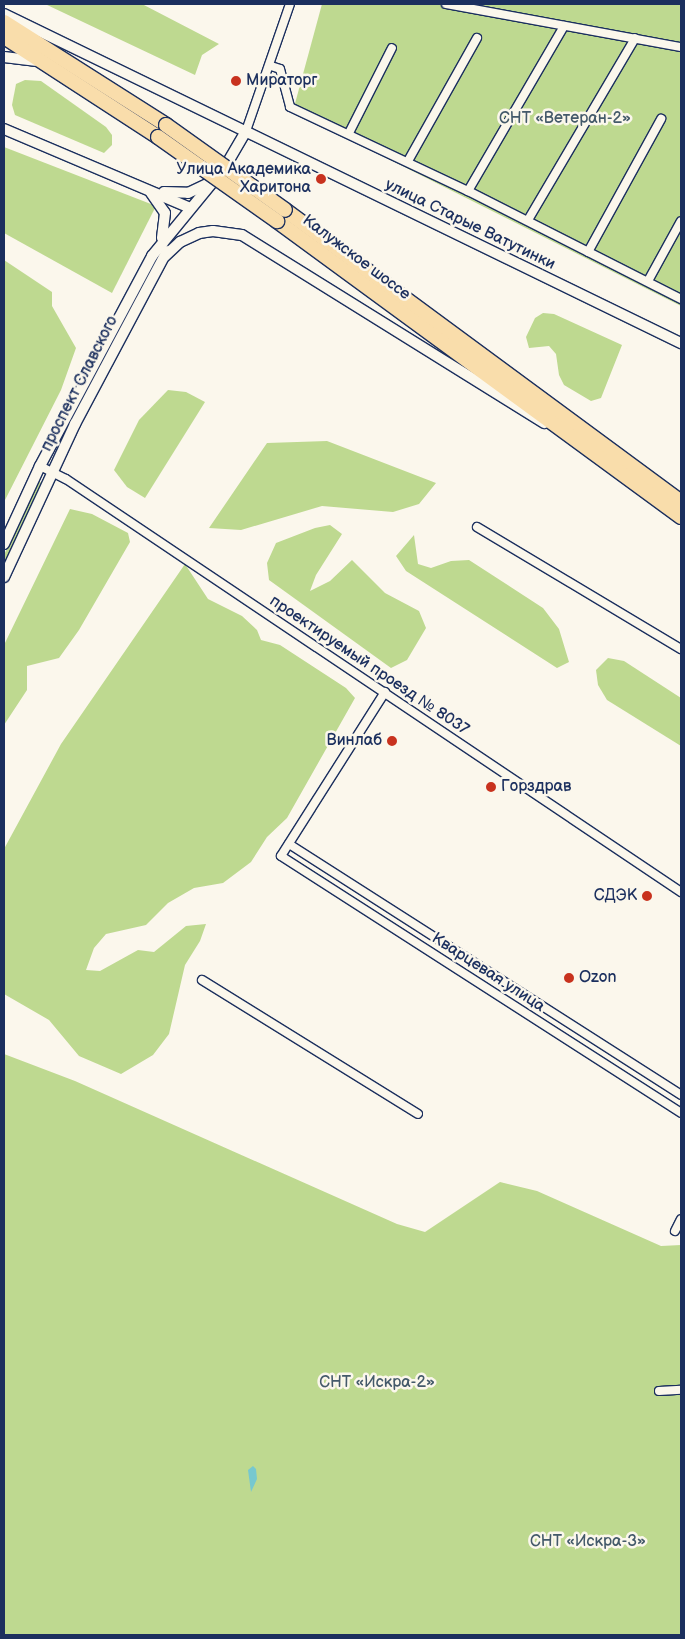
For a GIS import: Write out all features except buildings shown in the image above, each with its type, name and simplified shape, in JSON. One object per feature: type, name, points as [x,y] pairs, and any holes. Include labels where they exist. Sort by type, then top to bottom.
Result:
[{"type":"highway","name":"Калужское шоссе","points":[[4,22],[162,131],[681,502]]},
{"type":"highway","name":"Калужское шоссе","points":[[4,37],[162,131]]},
{"type":"highway","name":"Калужское шоссе","points":[[281,216],[573,441],[681,518]]},
{"type":"main road","points":[[4,14],[246,131]]},
{"type":"main road","points":[[4,57],[17,56],[48,64]]},
{"type":"main road","points":[[4,129],[190,208]]},
{"type":"main road","name":"проспект Славского","points":[[4,544],[40,466],[160,243],[214,179],[246,131]]},
{"type":"main road","name":"улица Старые Ватутинки","points":[[246,131],[681,343]]},
{"type":"main road","points":[[142,187],[188,193],[214,179]]},
{"type":"main road","points":[[142,187],[156,197],[164,213],[160,243]]},
{"type":"main road","name":"проспект Славского","points":[[4,577],[52,472],[190,208]]},
{"type":"main road","points":[[164,256],[180,242],[199,233],[213,231],[242,235],[573,441]]},
{"type":"street","points":[[246,131],[271,66],[290,4]]},
{"type":"street","points":[[446,4],[681,47]]},
{"type":"street","points":[[468,191],[564,26]]},
{"type":"street","points":[[408,161],[477,38]]},
{"type":"street","points":[[528,220],[635,38]]},
{"type":"street","points":[[349,133],[392,48]]},
{"type":"street","points":[[271,66],[280,69],[285,79],[290,106],[528,220],[681,299]]},
{"type":"street","points":[[588,252],[661,119]]},
{"type":"street","points":[[648,281],[681,221]]},
{"type":"street","name":"проектируемый проезд № 8037","points":[[40,466],[52,472],[385,692],[681,892]]},
{"type":"street","points":[[477,527],[681,649]]},
{"type":"street","points":[[289,844],[385,692]]},
{"type":"street","name":"Кварцевая улица","points":[[681,1096],[289,844],[281,856],[681,1113]]},
{"type":"street","points":[[202,980],[418,1114]]},
{"type":"street","points":[[675,1231],[681,1219]]},
{"type":"street","points":[[659,1391],[681,1390]]},
{"type":"green space","points":[[45,4],[142,4],[219,44],[202,55],[195,75]]},
{"type":"green space","name":"СНТ «Ветеран-2»","points":[[322,4],[681,4],[681,306],[293,111]]},
{"type":"green space","points":[[25,80],[41,81],[106,127],[112,135],[112,145],[104,153],[15,115],[12,105],[16,84]]},
{"type":"green space","points":[[4,147],[156,206],[112,293],[4,233]]},
{"type":"green space","points":[[4,260],[52,292],[52,306],[76,348],[61,390],[4,502]]},
{"type":"green space","points":[[543,313],[554,314],[622,345],[601,398],[591,401],[564,385],[559,375],[556,354],[549,346],[529,348],[526,337],[535,318]]},
{"type":"green space","points":[[168,390],[186,392],[205,402],[145,498],[127,487],[114,470],[139,420]]},
{"type":"green space","points":[[327,441],[436,483],[419,504],[393,512],[322,506],[241,530],[209,528],[267,443]]},
{"type":"green space","points":[[38,481],[42,483],[4,568],[4,555]]},
{"type":"green space","points":[[70,509],[92,514],[128,533],[130,542],[79,630],[59,658],[27,666],[27,690],[4,725],[4,645]]},
{"type":"green space","points":[[330,525],[342,534],[316,575],[310,591],[330,581],[352,560],[385,593],[419,611],[426,628],[407,660],[391,668],[269,580],[267,563],[276,543],[315,528]]},
{"type":"green space","points":[[414,535],[418,564],[431,568],[451,561],[469,560],[543,608],[559,629],[569,662],[557,668],[406,571],[396,556]]},
{"type":"green space","points":[[185,564],[208,599],[242,616],[257,630],[261,640],[280,645],[346,688],[355,698],[287,818],[267,837],[251,862],[223,883],[194,888],[168,903],[146,925],[106,934],[94,948],[86,970],[100,971],[138,950],[154,952],[186,926],[206,924],[200,941],[185,965],[169,1034],[153,1055],[121,1074],[79,1056],[49,1020],[4,994],[4,849],[61,744]]},
{"type":"green space","points":[[608,658],[624,661],[681,698],[681,746],[607,700],[598,685],[596,670]]},
{"type":"green space","points":[[4,1054],[75,1081],[397,1224],[425,1232],[500,1182],[537,1191],[661,1246],[681,1245],[681,1635],[4,1635]]},
{"type":"water","points":[[253,1466],[256,1469],[257,1479],[251,1492],[248,1470]]},
{"type":"place","name":"Мираторг","points":[[236,81]]},
{"type":"place","name":"Улица Академика Харитона","points":[[321,179]]},
{"type":"place","name":"Винлаб","points":[[392,741]]},
{"type":"place","name":"Горздрав","points":[[491,787]]},
{"type":"place","name":"СДЭК","points":[[647,896]]},
{"type":"place","name":"Ozon","points":[[569,978]]},
{"type":"park label","name":"СНТ «Искра-2»","points":[[377,1383]]},
{"type":"park label","name":"СНТ «Искра-3»","points":[[588,1542]]}]
